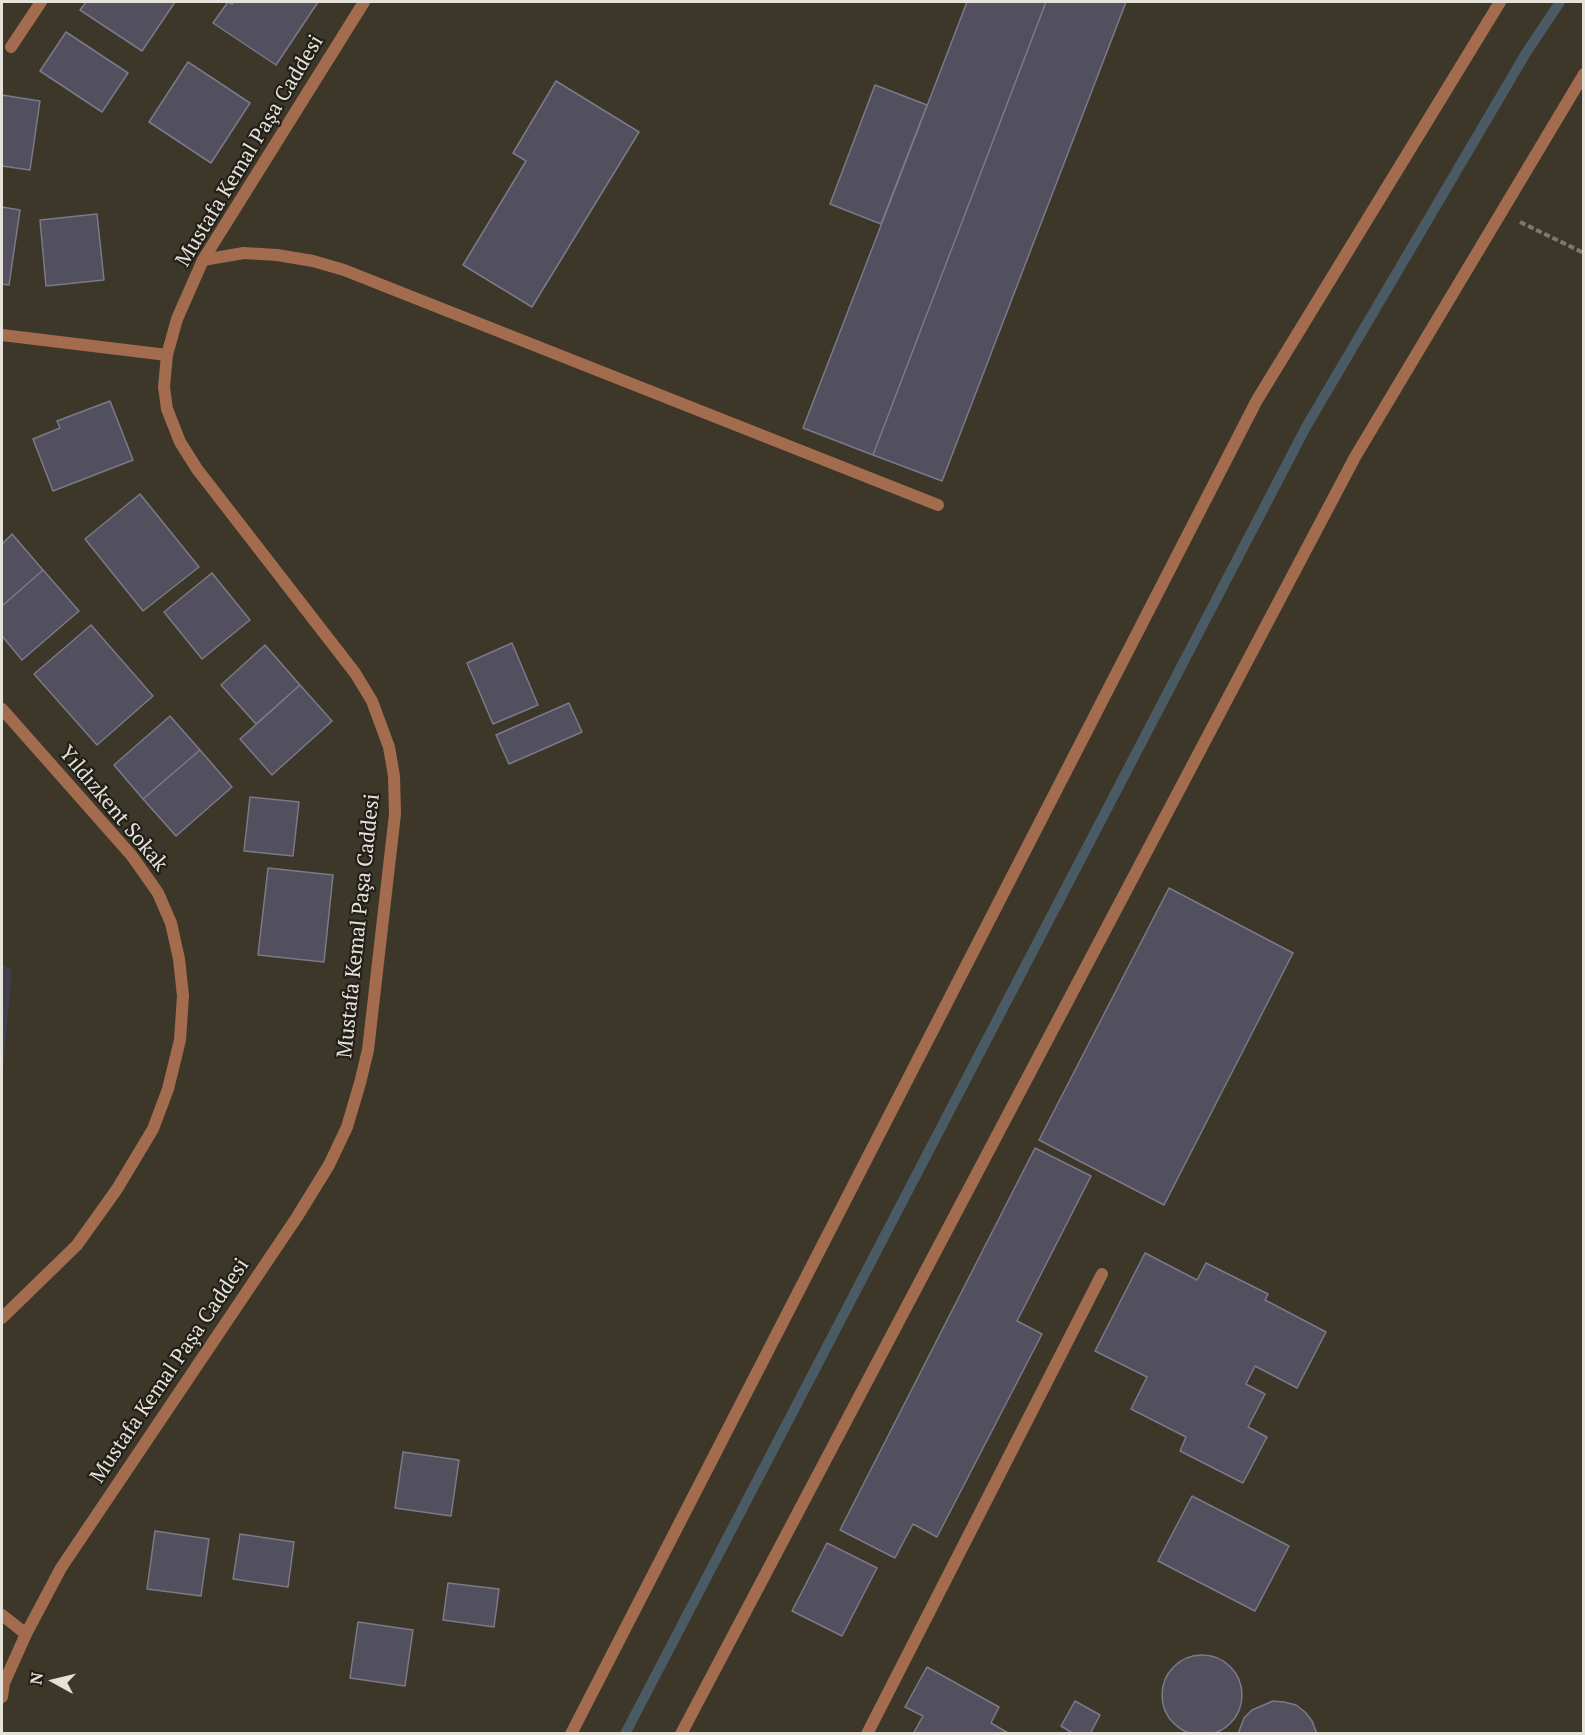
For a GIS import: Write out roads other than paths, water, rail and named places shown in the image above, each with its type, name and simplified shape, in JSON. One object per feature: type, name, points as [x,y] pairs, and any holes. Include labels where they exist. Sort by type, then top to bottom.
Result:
[{"type":"street","points":[[11,47],[41,2]]},
{"type":"street","name":"Mustafa Kemal Paşa Caddesi","points":[[2,1697],[4,1683],[26,1634],[61,1568],[297,1217],[329,1164],[346,1126],[368,1050],[395,814],[394,776],[389,747],[372,701],[355,673],[197,470],[180,441],[167,409],[164,387],[167,355],[177,319],[203,260],[364,2]]},
{"type":"street","points":[[571,1734],[1257,400],[1500,2]]},
{"type":"street","points":[[681,1734],[1355,457],[1584,74]]},
{"type":"street","points":[[203,260],[244,253],[277,255],[313,261],[344,270],[938,506]]},
{"type":"street","points":[[2,336],[167,355]]},
{"type":"street","name":"Yıldızkent Sokak","points":[[2,709],[132,856],[158,893],[171,923],[179,959],[183,996],[180,1040],[168,1089],[153,1129],[117,1189],[77,1245],[2,1318]]},
{"type":"street","points":[[867,1734],[1102,1274]]},
{"type":"street","points":[[2,1615],[26,1634]]},
{"type":"waterway","points":[[625,1734],[1306,427],[1526,53],[1560,2]]}]
